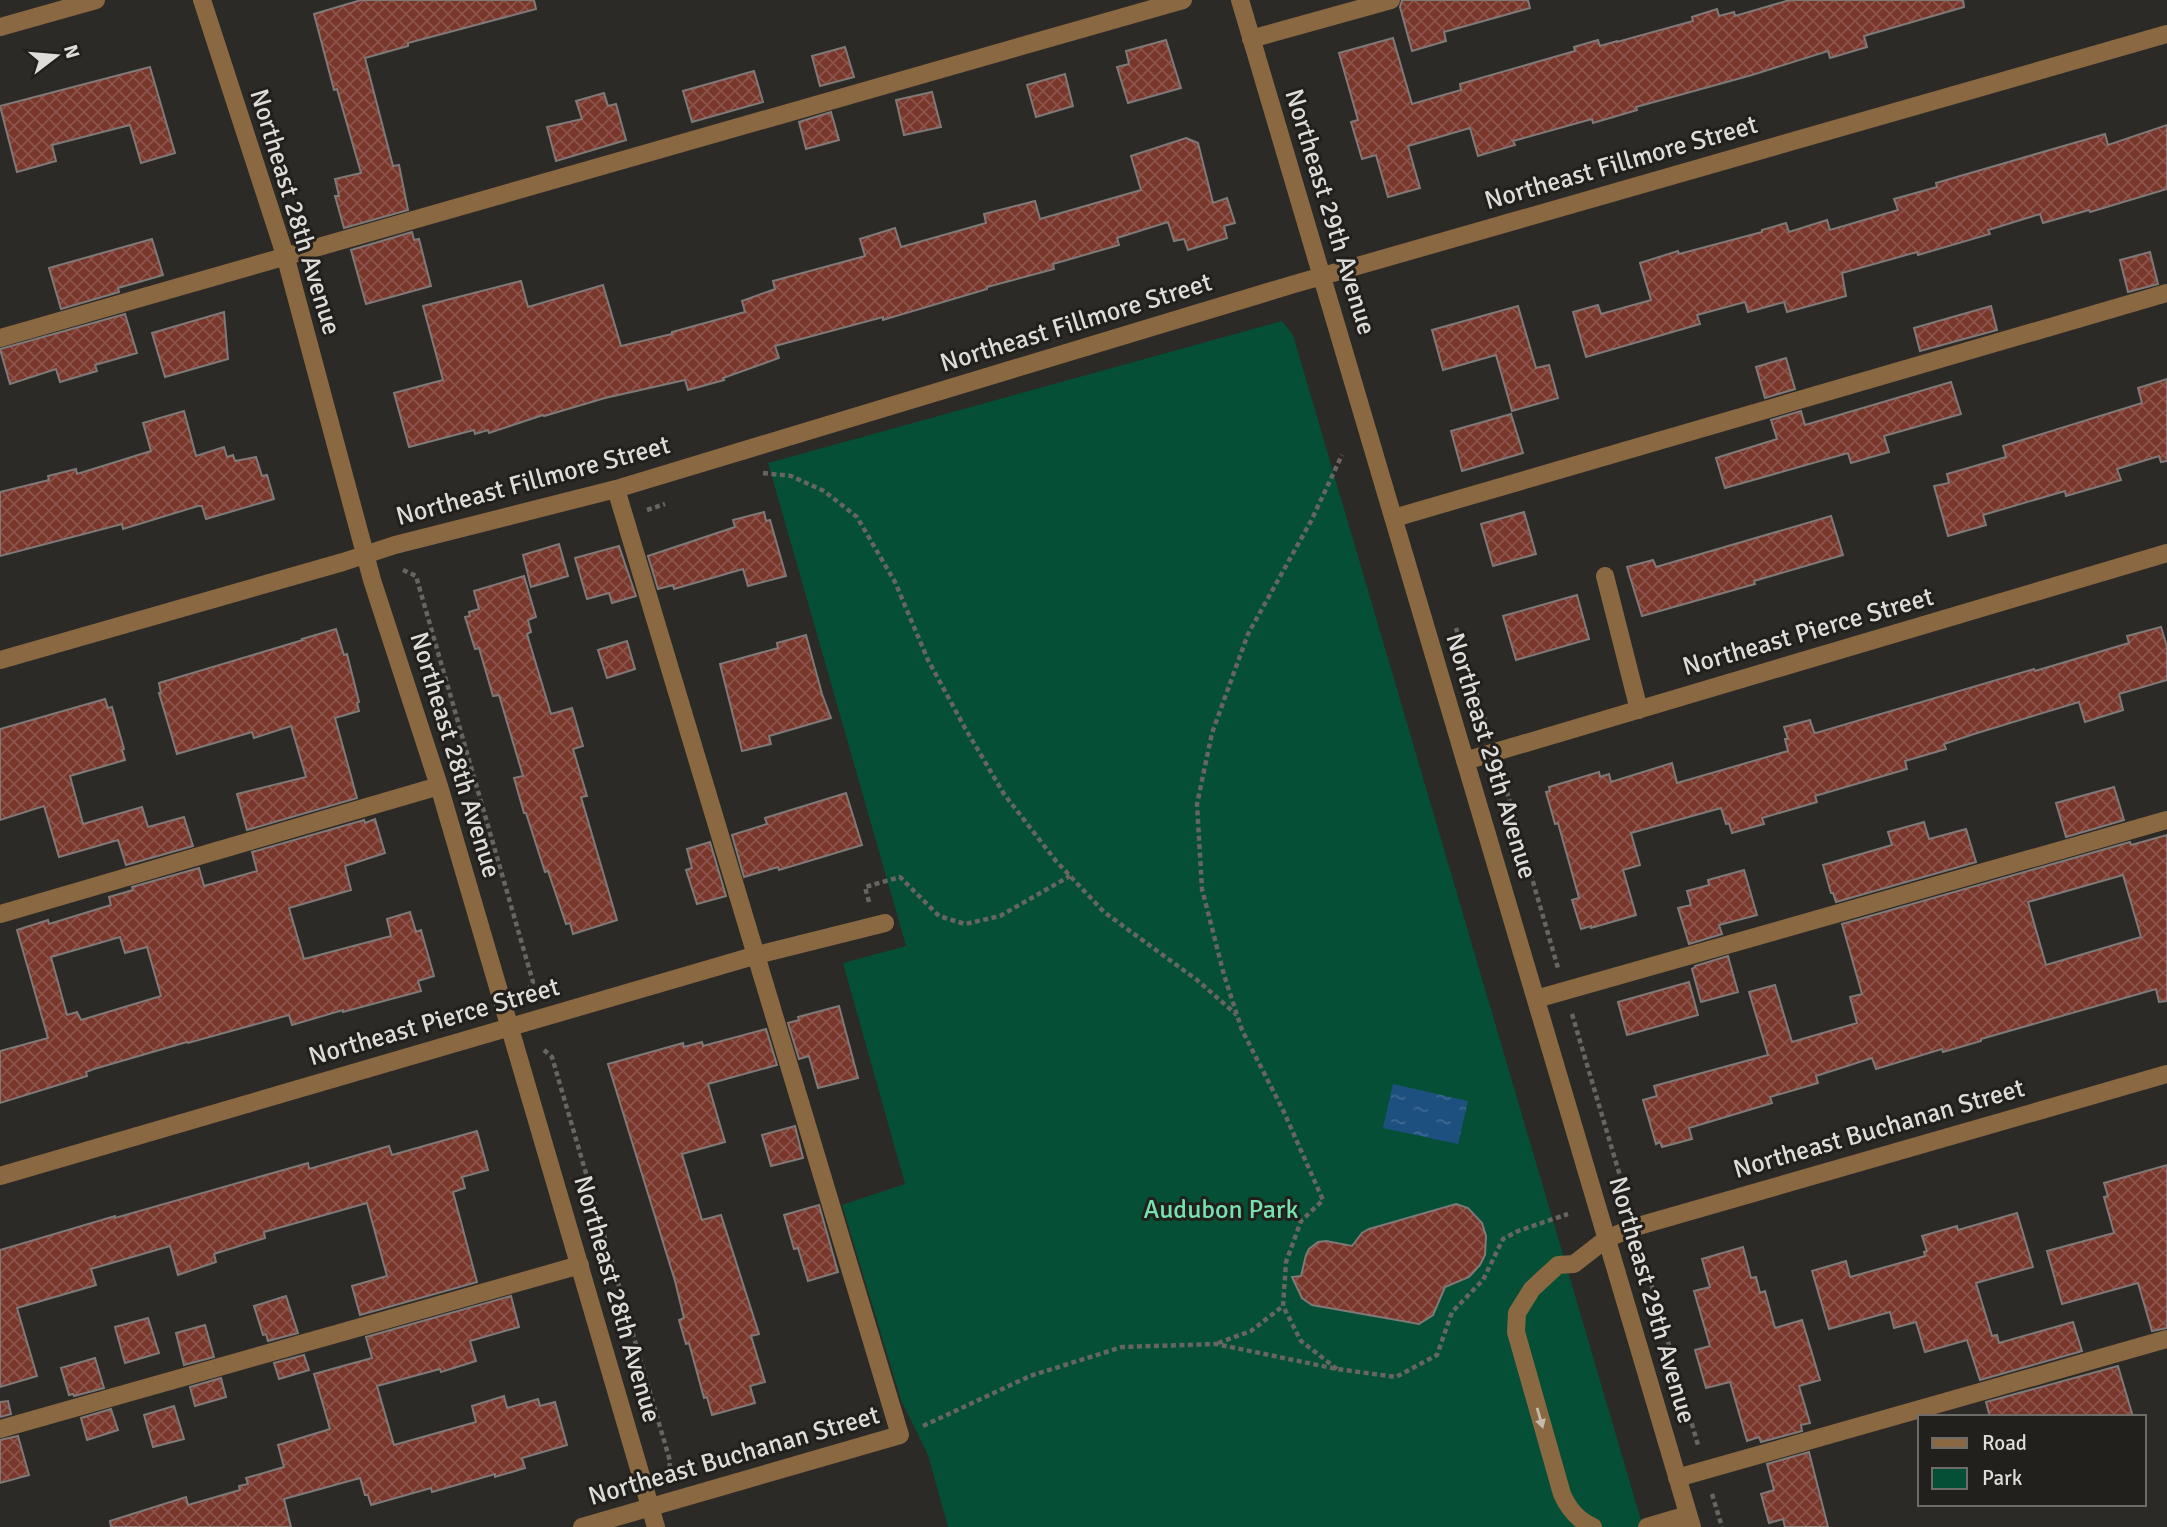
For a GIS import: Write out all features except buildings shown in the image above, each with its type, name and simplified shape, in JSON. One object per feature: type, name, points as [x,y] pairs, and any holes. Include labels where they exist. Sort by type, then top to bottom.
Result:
[{"type":"street","points":[[0,27],[96,0]]},
{"type":"street","name":"Northeast 28th Avenue","points":[[202,0],[285,256],[365,554],[439,786],[656,1527]]},
{"type":"street","points":[[0,338],[1183,0]]},
{"type":"street","name":"Northeast 29th Avenue","points":[[1240,0],[1690,1521]]},
{"type":"street","points":[[1251,39],[1391,0]]},
{"type":"street","name":"Northeast Fillmore Street","points":[[0,660],[365,554],[616,489],[1321,276],[2167,34]]},
{"type":"street","points":[[1394,518],[2167,293]]},
{"type":"street","points":[[616,489],[900,1436]]},
{"type":"street","name":"Northeast Pierce Street","points":[[1465,761],[2167,554]]},
{"type":"street","points":[[1605,576],[1639,709]]},
{"type":"street","points":[[0,914],[439,786]]},
{"type":"street","points":[[1536,999],[2167,820]]},
{"type":"street","name":"Northeast Pierce Street","points":[[0,1176],[757,955],[880,924]]},
{"type":"street","name":"Northeast Buchanan Street","points":[[1594,1527],[1582,1522],[1569,1508],[1562,1494],[1516,1332],[1517,1313],[1532,1289],[1558,1265],[1574,1264],[1606,1239],[1641,1225],[2167,1073]]},
{"type":"street","points":[[0,1429],[580,1265]]},
{"type":"street","points":[[1677,1478],[2167,1339]]},
{"type":"street","name":"Northeast Buchanan Street","points":[[582,1527],[900,1436]]},
{"type":"street","points":[[1647,1527],[1690,1521]]},
{"type":"path","points":[[1337,1368],[1301,1341],[1283,1306],[1289,1251],[1301,1221],[1324,1200],[1237,1016],[1202,889],[1197,804],[1212,733],[1248,634],[1311,521],[1342,455]]},
{"type":"path","points":[[760,473],[791,476],[824,491],[858,517],[895,582],[928,660],[1004,794],[1056,862],[1104,912],[1197,980],[1237,1016]]},
{"type":"path","points":[[624,517],[674,501]]},
{"type":"path","points":[[403,570],[416,576],[533,982],[528,990]]},
{"type":"path","points":[[880,924],[865,887],[900,877],[939,916],[965,924],[1000,916],[1070,877]]},
{"type":"path","points":[[544,1050],[552,1057],[670,1461],[669,1474]]},
{"type":"path","points":[[900,1436],[1030,1376],[1122,1347],[1216,1344],[1396,1377],[1437,1355],[1452,1311],[1483,1280],[1503,1239],[1568,1214]]},
{"type":"path","points":[[1216,1344],[1251,1331],[1283,1306]]},
{"type":"green space","name":"Audubon Park","points":[[1282,321],[1293,335],[1643,1527],[948,1527],[928,1455],[901,1400],[842,1205],[905,1184],[843,963],[906,946],[768,463]]},
{"type":"water","points":[[1393,1084],[1468,1101],[1458,1144],[1383,1128]]}]
